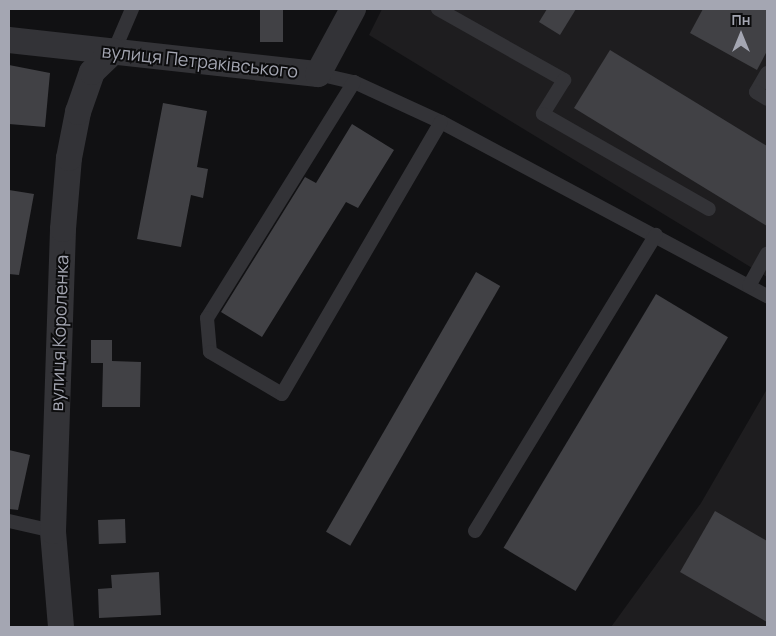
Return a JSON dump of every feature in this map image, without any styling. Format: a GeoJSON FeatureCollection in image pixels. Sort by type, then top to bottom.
{"type":"FeatureCollection","features":[{"type":"Feature","properties":{"kind":"street","name":"вулиця Петраківського"},"geometry":{"type":"LineString","coordinates":[[9,40],[318,74],[353,9]]}},
{"type":"Feature","properties":{"kind":"street","name":"вулиця Короленка"},"geometry":{"type":"LineString","coordinates":[[61,627],[53,531],[63,229],[69,158],[78,112],[92,72],[114,51]]}},
{"type":"Feature","properties":{"kind":"lane"},"geometry":{"type":"LineString","coordinates":[[114,51],[132,9]]}},
{"type":"Feature","properties":{"kind":"lane"},"geometry":{"type":"LineString","coordinates":[[438,9],[564,80],[543,114],[709,209]]}},
{"type":"Feature","properties":{"kind":"lane"},"geometry":{"type":"LineString","coordinates":[[767,73],[756,92],[767,99]]}},
{"type":"Feature","properties":{"kind":"lane"},"geometry":{"type":"LineString","coordinates":[[318,74],[354,82],[441,122],[656,235],[767,296]]}},
{"type":"Feature","properties":{"kind":"lane"},"geometry":{"type":"LineString","coordinates":[[354,82],[207,318],[210,352],[282,394],[441,122]]}},
{"type":"Feature","properties":{"kind":"lane"},"geometry":{"type":"LineString","coordinates":[[475,531],[656,235]]}},
{"type":"Feature","properties":{"kind":"lane"},"geometry":{"type":"LineString","coordinates":[[749,286],[767,254]]}},
{"type":"Feature","properties":{"kind":"lane"},"geometry":{"type":"LineString","coordinates":[[9,521],[53,531]]}},
{"type":"Feature","properties":{"kind":"shaded area"},"geometry":{"type":"Polygon","coordinates":[[[382,9],[767,9],[767,277],[369,35],[382,9]]]}},
{"type":"Feature","properties":{"kind":"shaded area"},"geometry":{"type":"Polygon","coordinates":[[[767,389],[767,627],[611,627],[701,503],[767,389]]]}},
{"type":"Feature","properties":{"kind":"building"},"geometry":{"type":"Polygon","coordinates":[[[260,9],[283,9],[283,42],[260,42],[260,9]]]}},
{"type":"Feature","properties":{"kind":"building"},"geometry":{"type":"Polygon","coordinates":[[[547,9],[576,9],[560,35],[539,22],[547,9]]]}},
{"type":"Feature","properties":{"kind":"building"},"geometry":{"type":"Polygon","coordinates":[[[703,9],[767,9],[767,51],[757,70],[690,33],[703,9]]]}},
{"type":"Feature","properties":{"kind":"building"},"geometry":{"type":"Polygon","coordinates":[[[610,50],[767,146],[767,226],[574,108],[610,50]]]}},
{"type":"Feature","properties":{"kind":"building"},"geometry":{"type":"Polygon","coordinates":[[[9,65],[50,73],[45,127],[9,124],[9,65]]]}},
{"type":"Feature","properties":{"kind":"building"},"geometry":{"type":"Polygon","coordinates":[[[163,103],[207,111],[197,167],[208,169],[203,198],[191,195],[181,247],[137,239],[163,103]]]}},
{"type":"Feature","properties":{"kind":"building"},"geometry":{"type":"Polygon","coordinates":[[[352,124],[394,150],[358,208],[346,202],[262,337],[221,312],[305,177],[316,183],[352,124]]]}},
{"type":"Feature","properties":{"kind":"building"},"geometry":{"type":"Polygon","coordinates":[[[9,190],[34,194],[19,275],[9,274],[9,190]]]}},
{"type":"Feature","properties":{"kind":"building"},"geometry":{"type":"Polygon","coordinates":[[[476,272],[500,286],[350,546],[326,532],[476,272]]]}},
{"type":"Feature","properties":{"kind":"building"},"geometry":{"type":"Polygon","coordinates":[[[656,294],[728,337],[576,591],[504,548],[656,294]]]}},
{"type":"Feature","properties":{"kind":"building"},"geometry":{"type":"Polygon","coordinates":[[[91,340],[112,340],[112,361],[141,362],[140,407],[102,407],[103,363],[91,363],[91,340]]]}},
{"type":"Feature","properties":{"kind":"building"},"geometry":{"type":"Polygon","coordinates":[[[9,450],[30,455],[18,510],[9,509],[9,450]]]}},
{"type":"Feature","properties":{"kind":"building"},"geometry":{"type":"Polygon","coordinates":[[[715,511],[767,541],[767,622],[680,572],[715,511]]]}},
{"type":"Feature","properties":{"kind":"building"},"geometry":{"type":"Polygon","coordinates":[[[125,519],[126,543],[99,544],[98,520],[125,519]]]}},
{"type":"Feature","properties":{"kind":"building"},"geometry":{"type":"Polygon","coordinates":[[[159,572],[161,615],[99,618],[98,589],[112,588],[111,575],[159,572]]]}}]}
